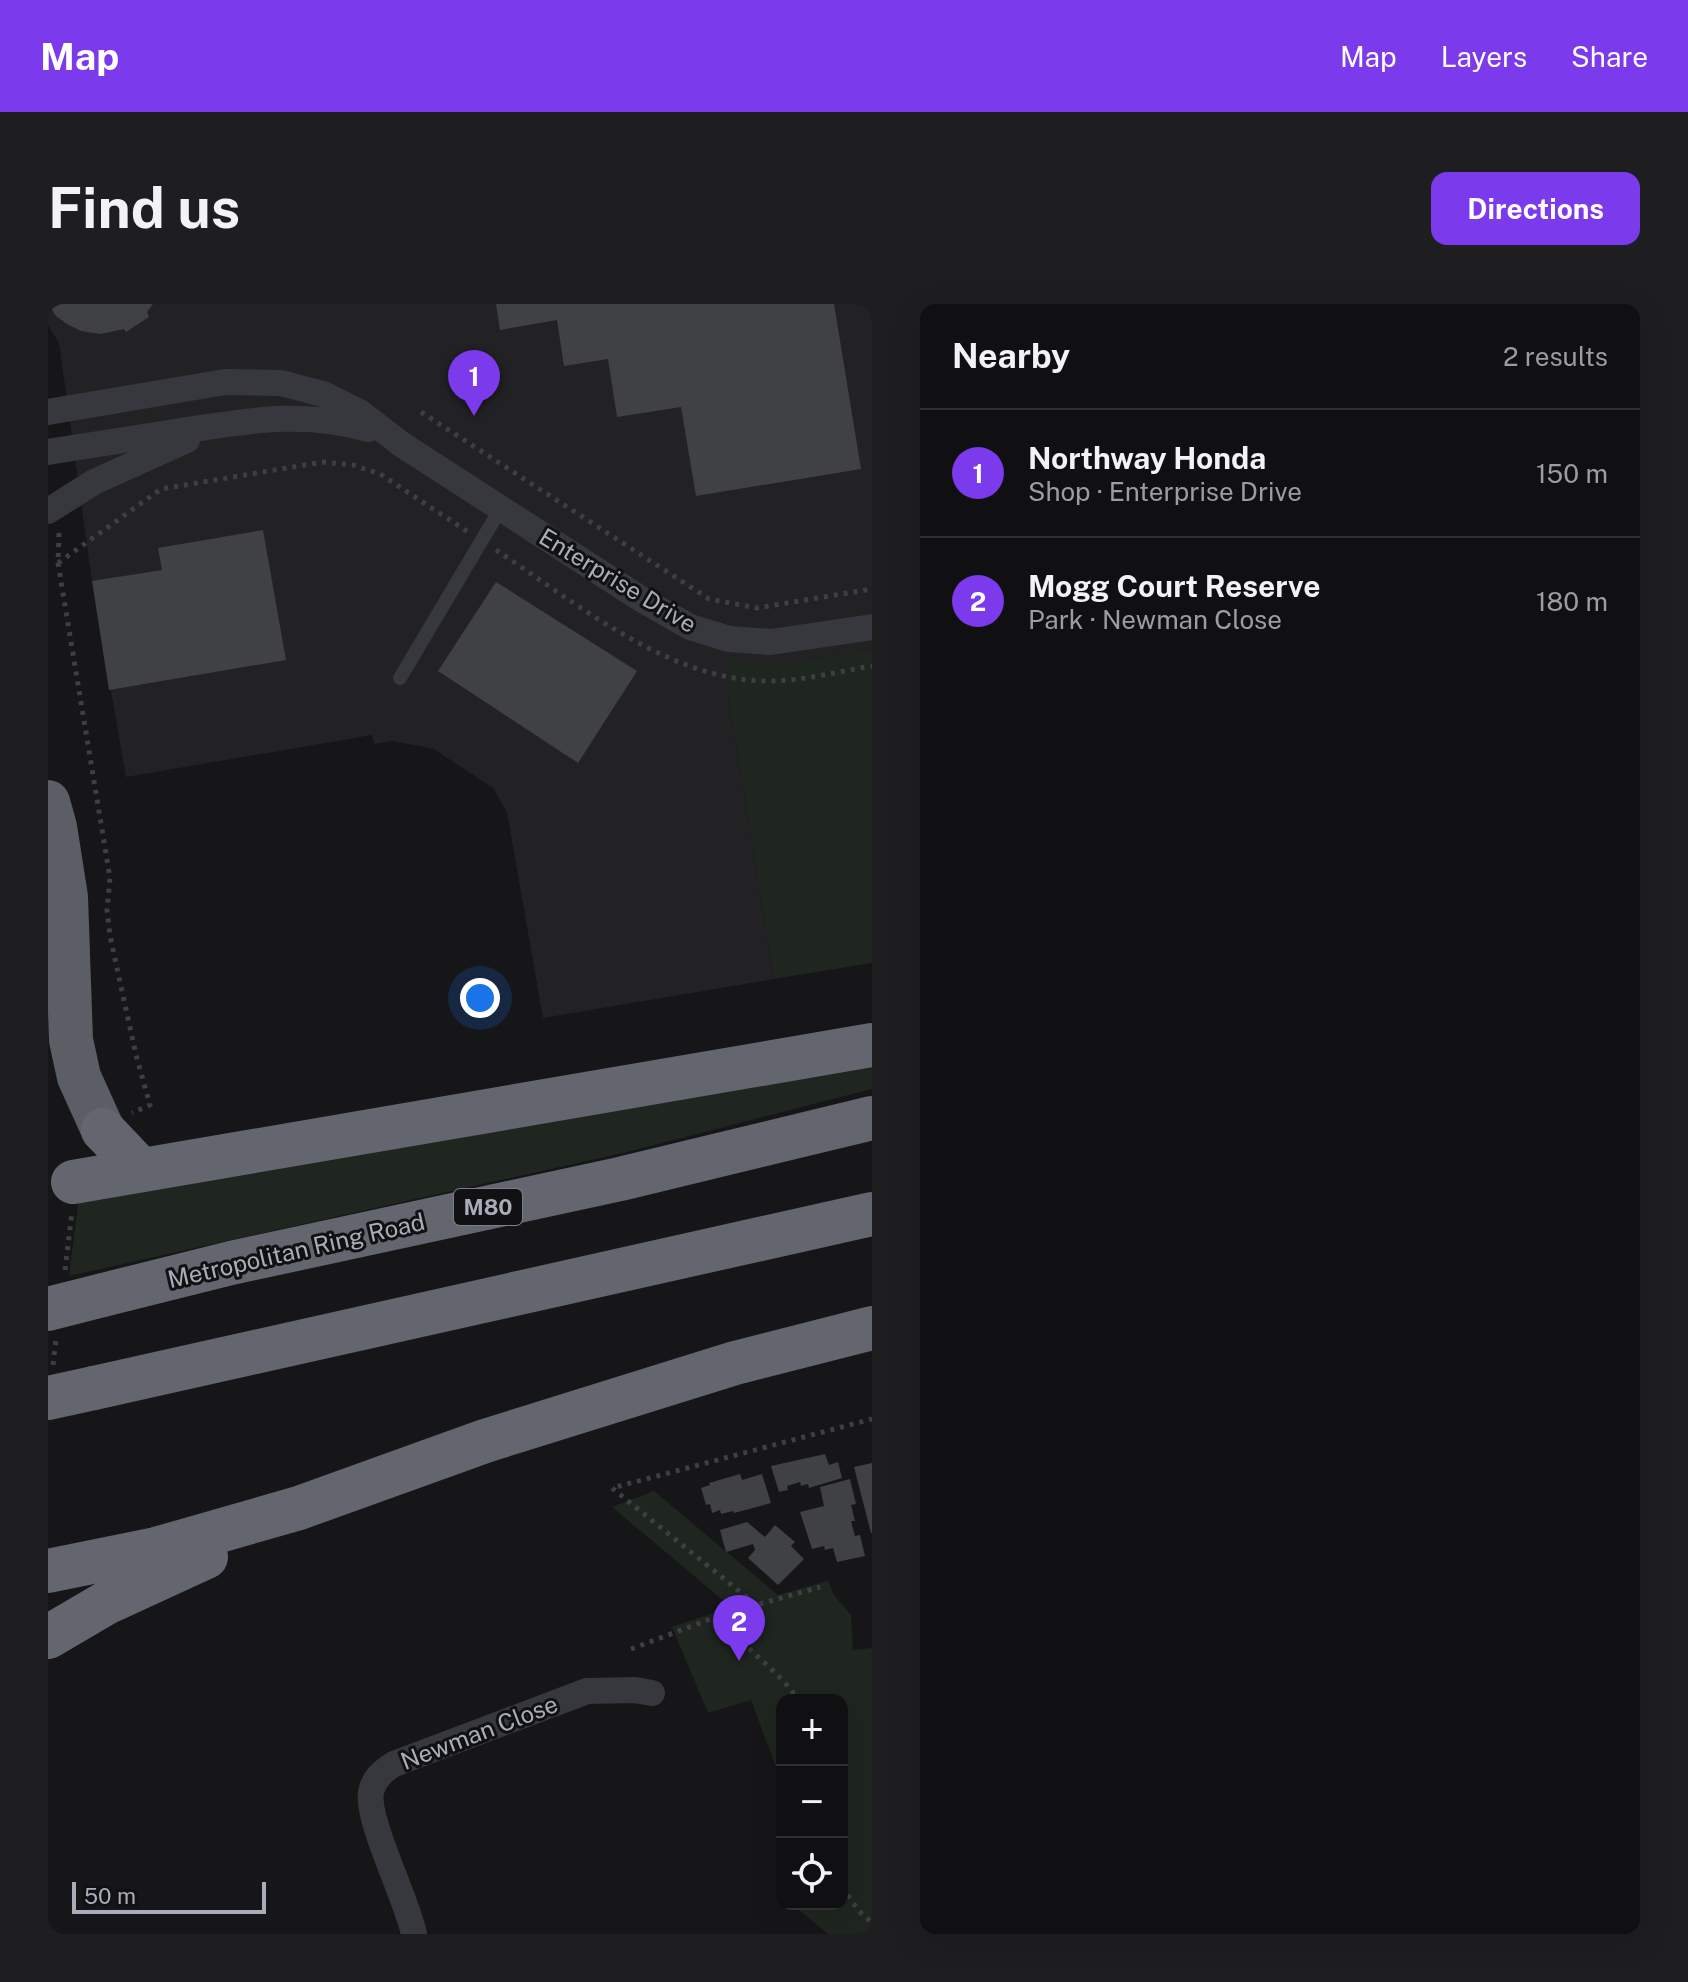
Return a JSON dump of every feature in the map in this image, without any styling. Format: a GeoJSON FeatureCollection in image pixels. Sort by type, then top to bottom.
{"type":"FeatureCollection","features":[{"type":"Feature","properties":{"kind":"highway"},"geometry":{"type":"LineString","coordinates":[[48,802],[66,897],[71,1040],[79,1077],[103,1130],[140,1169]]}},
{"type":"Feature","properties":{"kind":"highway"},"geometry":{"type":"LineString","coordinates":[[61,1184],[872,1045]]}},
{"type":"Feature","properties":{"kind":"highway","name":"Metropolitan Ring Road"},"geometry":{"type":"LineString","coordinates":[[48,1309],[231,1263],[620,1179],[872,1118]]}},
{"type":"Feature","properties":{"kind":"highway"},"geometry":{"type":"LineString","coordinates":[[48,1398],[872,1214]]}},
{"type":"Feature","properties":{"kind":"highway"},"geometry":{"type":"LineString","coordinates":[[48,1571],[156,1549],[299,1508],[485,1441],[735,1363],[872,1328]]}},
{"type":"Feature","properties":{"kind":"highway"},"geometry":{"type":"LineString","coordinates":[[48,1637],[106,1603],[170,1573],[485,1441]]}},
{"type":"Feature","properties":{"kind":"street","name":"Enterprise Drive"},"geometry":{"type":"LineString","coordinates":[[53,403],[225,382],[281,383],[323,394],[361,413],[389,435],[670,617],[709,634],[749,642],[771,642],[872,627]]}},
{"type":"Feature","properties":{"kind":"street","name":"Enterprise Drive"},"geometry":{"type":"LineString","coordinates":[[48,452],[223,425],[302,417],[342,421],[389,435]]}},
{"type":"Feature","properties":{"kind":"street"},"geometry":{"type":"LineString","coordinates":[[48,511],[94,482],[223,425]]}},
{"type":"Feature","properties":{"kind":"street","name":"Newman Close"},"geometry":{"type":"LineString","coordinates":[[414,1934],[406,1903],[373,1816],[371,1792],[382,1771],[587,1691],[635,1690],[652,1693]]}},
{"type":"Feature","properties":{"kind":"lane"},"geometry":{"type":"LineString","coordinates":[[400,678],[501,508]]}},
{"type":"Feature","properties":{"kind":"path"},"geometry":{"type":"LineString","coordinates":[[421,412],[709,599],[757,608],[872,589]]}},
{"type":"Feature","properties":{"kind":"path"},"geometry":{"type":"LineString","coordinates":[[150,1105],[110,936],[107,910],[110,878],[58,563],[161,489],[323,462],[353,465],[380,474]]}},
{"type":"Feature","properties":{"kind":"path"},"geometry":{"type":"LineString","coordinates":[[755,1604],[612,1488],[872,1419]]}},
{"type":"Feature","properties":{"kind":"path"},"geometry":{"type":"LineString","coordinates":[[631,1649],[721,1615],[820,1587]]}},
{"type":"Feature","properties":{"kind":"path"},"geometry":{"type":"LineString","coordinates":[[721,1615],[737,1638],[773,1669],[793,1694]]}},
{"type":"Feature","properties":{"kind":"path"},"geometry":{"type":"LineString","coordinates":[[848,1895],[872,1923]]}},
{"type":"Feature","properties":{"kind":"shaded area"},"geometry":{"type":"Polygon","coordinates":[[[48,304],[872,304],[872,649],[793,662],[731,662],[726,682],[774,979],[543,1018],[507,812],[493,788],[434,749],[392,741],[374,744],[372,735],[126,777],[92,581],[59,343],[48,325],[48,304]]]}},
{"type":"Feature","properties":{"kind":"shaded area"},"geometry":{"type":"Polygon","coordinates":[[[872,649],[872,963],[774,979],[726,682],[730,662],[793,662],[872,649]]]}},
{"type":"Feature","properties":{"kind":"shaded area"},"geometry":{"type":"Polygon","coordinates":[[[872,1060],[872,1089],[623,1153],[69,1276],[79,1197],[872,1060]]]}},
{"type":"Feature","properties":{"kind":"shaded area"},"geometry":{"type":"Polygon","coordinates":[[[654,1491],[778,1595],[828,1581],[834,1595],[851,1615],[853,1650],[872,1648],[872,1934],[828,1934],[799,1910],[848,1910],[848,1694],[776,1694],[776,1767],[751,1700],[708,1713],[672,1627],[731,1607],[612,1507],[654,1491]]]}},
{"type":"Feature","properties":{"kind":"building"},"geometry":{"type":"Polygon","coordinates":[[[48,304],[153,304],[147,312],[149,317],[126,332],[124,329],[101,334],[81,331],[67,324],[56,316],[48,304]]]}},
{"type":"Feature","properties":{"kind":"building"},"geometry":{"type":"Polygon","coordinates":[[[496,304],[834,304],[861,469],[696,496],[681,407],[617,417],[608,359],[564,366],[557,320],[500,330],[496,304]]]}},
{"type":"Feature","properties":{"kind":"building"},"geometry":{"type":"Polygon","coordinates":[[[263,530],[286,660],[109,690],[92,581],[162,570],[158,548],[263,530]]]}},
{"type":"Feature","properties":{"kind":"building"},"geometry":{"type":"Polygon","coordinates":[[[496,582],[637,671],[578,763],[438,671],[496,582]]]}},
{"type":"Feature","properties":{"kind":"building"},"geometry":{"type":"Polygon","coordinates":[[[825,1454],[829,1465],[838,1462],[842,1478],[809,1488],[808,1484],[801,1486],[800,1482],[779,1492],[771,1466],[825,1454]]]}},
{"type":"Feature","properties":{"kind":"building"},"geometry":{"type":"Polygon","coordinates":[[[872,1463],[872,1533],[871,1533],[854,1467],[872,1463]]]}},
{"type":"Feature","properties":{"kind":"building"},"geometry":{"type":"Polygon","coordinates":[[[740,1474],[742,1480],[762,1474],[771,1503],[734,1513],[721,1514],[720,1510],[712,1513],[701,1488],[740,1474]]]}},
{"type":"Feature","properties":{"kind":"building"},"geometry":{"type":"Polygon","coordinates":[[[850,1479],[856,1504],[851,1505],[855,1521],[851,1521],[855,1536],[860,1535],[865,1556],[837,1562],[833,1548],[825,1550],[824,1546],[812,1549],[800,1512],[824,1506],[820,1487],[850,1479]]]}},
{"type":"Feature","properties":{"kind":"building"},"geometry":{"type":"Polygon","coordinates":[[[747,1522],[765,1537],[775,1525],[795,1542],[791,1546],[804,1559],[778,1585],[748,1558],[755,1550],[753,1544],[726,1552],[720,1530],[747,1522]]]}},
{"type":"Feature","properties":{"kind":"place","name":"Northway Honda"},"geometry":{"type":"Point","coordinates":[474,416]}},
{"type":"Feature","properties":{"kind":"place","name":"Mogg Court Reserve"},"geometry":{"type":"Point","coordinates":[739,1661]}}]}
